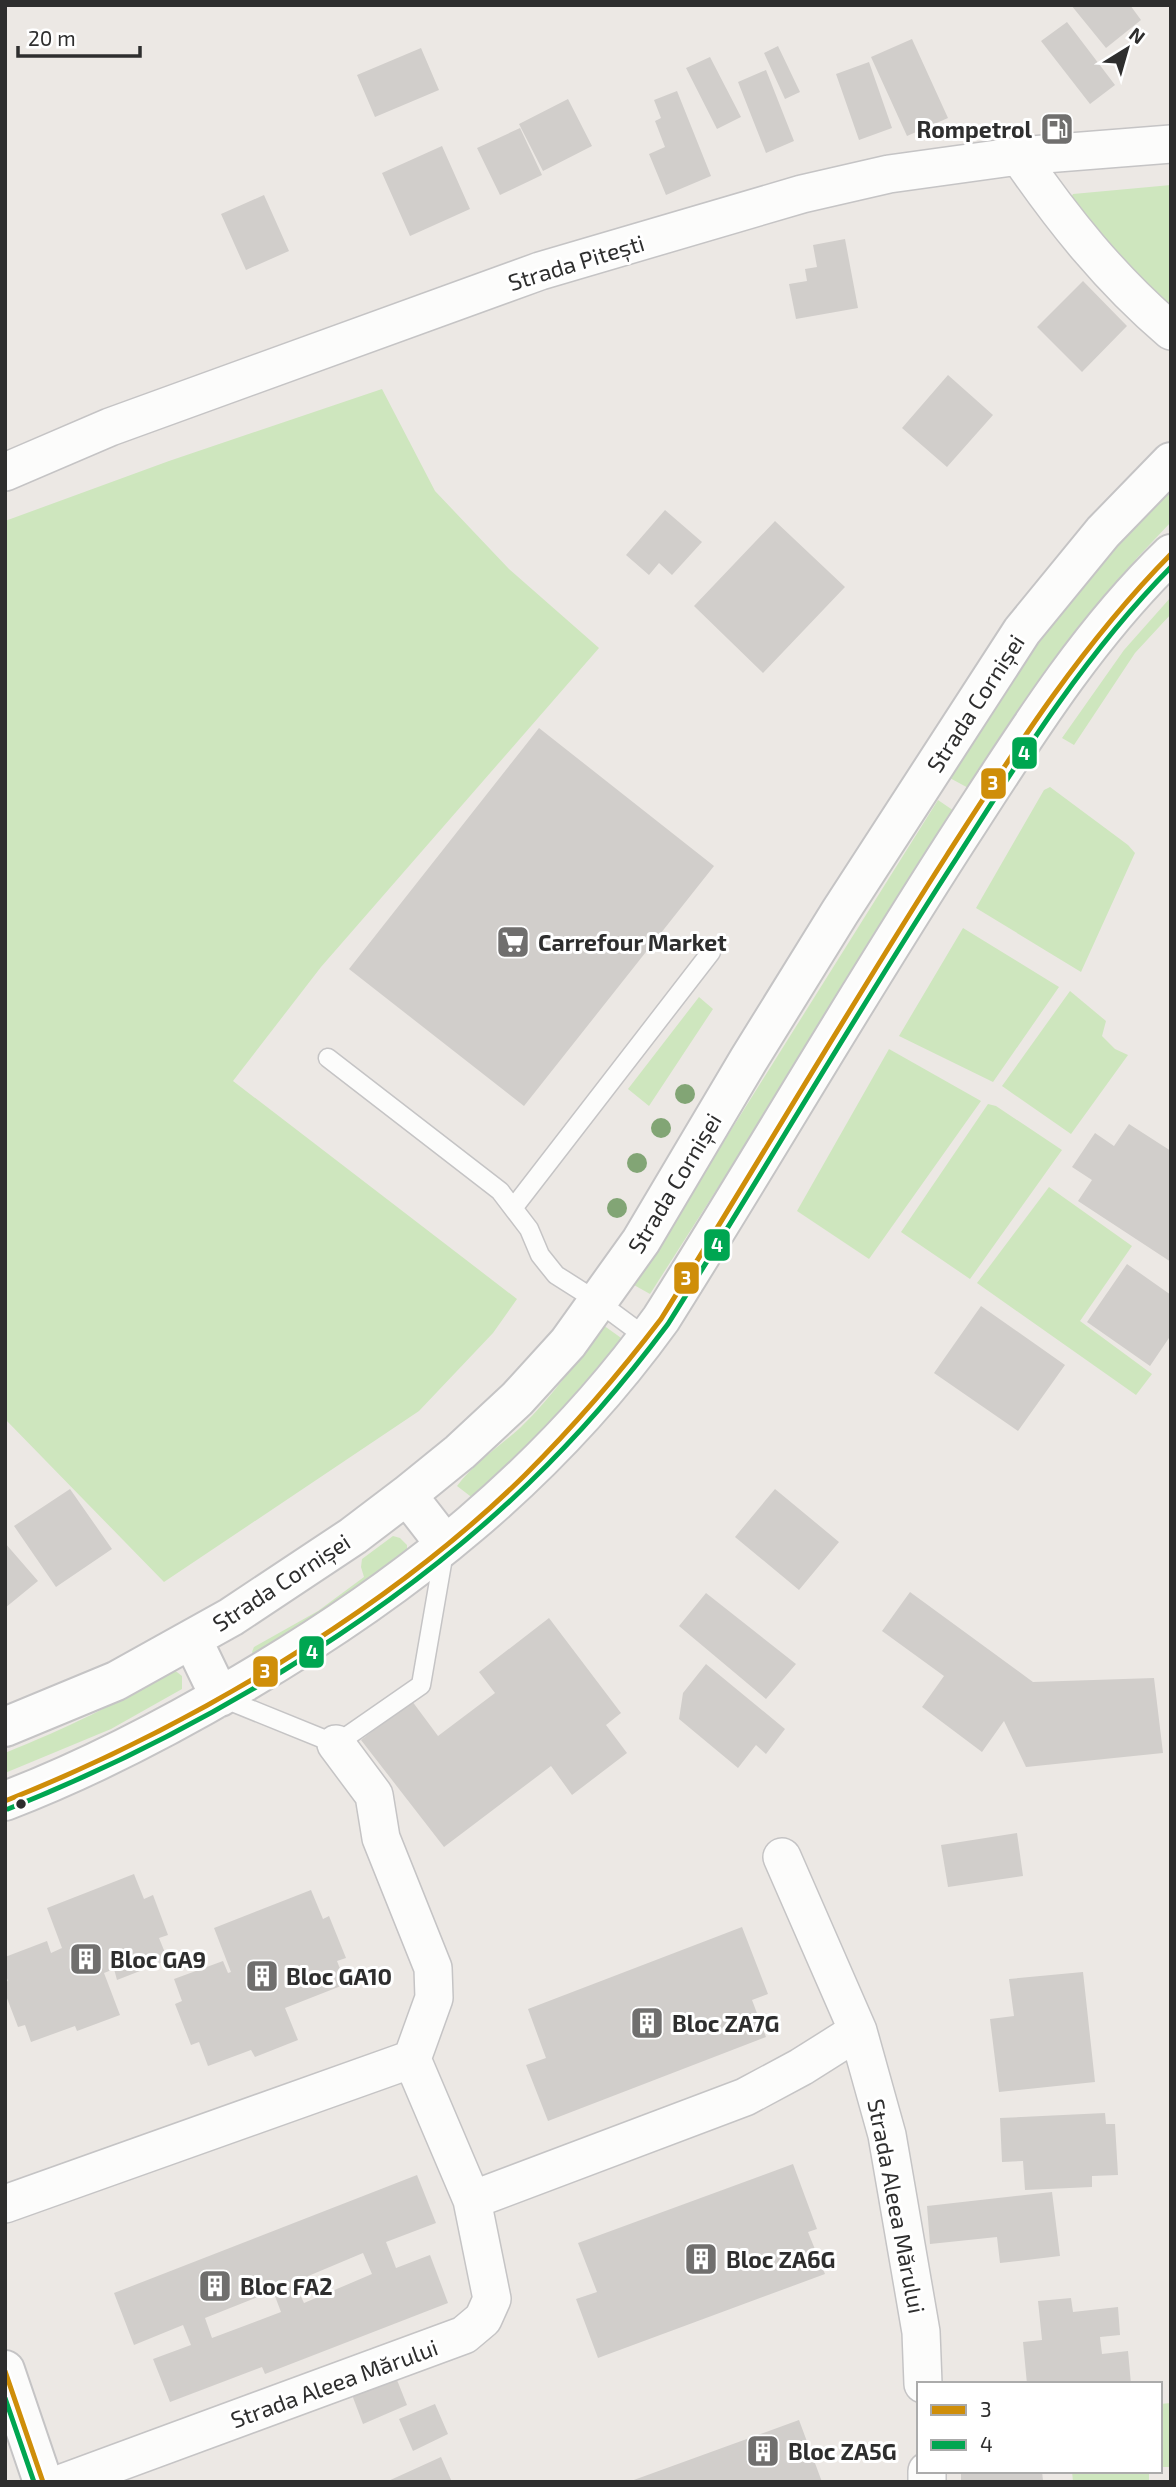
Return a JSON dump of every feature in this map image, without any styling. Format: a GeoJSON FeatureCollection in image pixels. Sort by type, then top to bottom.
{"type":"FeatureCollection","features":[{"type":"Feature","properties":{"kind":"street","name":"Strada Pitești"},"geometry":{"type":"LineString","coordinates":[[5,472],[110,427],[540,271],[802,194],[889,174],[1019,156],[1171,144]]}},
{"type":"Feature","properties":{"kind":"street"},"geometry":{"type":"LineString","coordinates":[[1019,156],[1060,215],[1097,259],[1171,331]]}},
{"type":"Feature","properties":{"kind":"street","name":"Strada Cornișei"},"geometry":{"type":"LineString","coordinates":[[5,1727],[116,1681],[242,1610],[407,1495],[460,1452],[517,1399],[568,1343],[641,1241],[840,912],[1022,631],[1103,532],[1171,461]]}},
{"type":"Feature","properties":{"kind":"street"},"geometry":{"type":"LineString","coordinates":[[5,1801],[136,1744],[220,1697],[350,1618],[414,1571],[533,1469],[585,1416],[647,1338],[706,1248],[892,942],[1034,722],[1084,653],[1150,574],[1171,554]]}},
{"type":"Feature","properties":{"kind":"street"},"geometry":{"type":"LineString","coordinates":[[407,1495],[445,1544]]}},
{"type":"Feature","properties":{"kind":"street"},"geometry":{"type":"LineString","coordinates":[[191,1639],[220,1697]]}},
{"type":"Feature","properties":{"kind":"street"},"geometry":{"type":"LineString","coordinates":[[5,2204],[412,2059],[434,1998],[433,1968],[381,1838],[374,1795],[336,1744]]}},
{"type":"Feature","properties":{"kind":"street","name":"Strada Aleea Mărului"},"geometry":{"type":"LineString","coordinates":[[782,1857],[858,2031],[887,2135],[921,2332],[923,2382]]}},
{"type":"Feature","properties":{"kind":"street"},"geometry":{"type":"LineString","coordinates":[[472,2200],[746,2097],[858,2031]]}},
{"type":"Feature","properties":{"kind":"street","name":"Strada Aleea Mărului"},"geometry":{"type":"LineString","coordinates":[[65,2482],[464,2335],[483,2319],[492,2300],[472,2200],[412,2059]]}},
{"type":"Feature","properties":{"kind":"street"},"geometry":{"type":"LineString","coordinates":[[8,2390],[44,2482]]}},
{"type":"Feature","properties":{"kind":"lane"},"geometry":{"type":"LineString","coordinates":[[514,1207],[711,952]]}},
{"type":"Feature","properties":{"kind":"lane"},"geometry":{"type":"LineString","coordinates":[[328,1058],[500,1191],[529,1229],[540,1255],[552,1270],[647,1338]]}},
{"type":"Feature","properties":{"kind":"lane"},"geometry":{"type":"LineString","coordinates":[[220,1697],[336,1744],[421,1685],[445,1544]]}},
{"type":"Feature","properties":{"kind":"green space"},"geometry":{"type":"Polygon","coordinates":[[[1171,185],[1171,308],[1066,207],[1073,194],[1171,185]]]}},
{"type":"Feature","properties":{"kind":"green space"},"geometry":{"type":"Polygon","coordinates":[[[382,389],[435,491],[509,569],[599,648],[321,967],[233,1081],[517,1299],[493,1333],[419,1411],[164,1582],[5,1419],[5,521],[169,461],[382,389]]]}},
{"type":"Feature","properties":{"kind":"green space"},"geometry":{"type":"Polygon","coordinates":[[[1171,491],[1171,522],[1078,629],[972,790],[948,777],[1049,627],[1097,568],[1171,491]]]}},
{"type":"Feature","properties":{"kind":"green space"},"geometry":{"type":"Polygon","coordinates":[[[1171,597],[1171,614],[1135,653],[1074,745],[1062,738],[1124,650],[1171,597]]]}},
{"type":"Feature","properties":{"kind":"green space"},"geometry":{"type":"Polygon","coordinates":[[[1050,787],[1135,853],[1081,972],[976,908],[1044,790],[1050,787]]]}},
{"type":"Feature","properties":{"kind":"green space"},"geometry":{"type":"Polygon","coordinates":[[[938,800],[957,813],[650,1294],[634,1285],[938,800]]]}},
{"type":"Feature","properties":{"kind":"green space"},"geometry":{"type":"Polygon","coordinates":[[[963,928],[1059,987],[993,1082],[899,1036],[963,928]]]}},
{"type":"Feature","properties":{"kind":"green space"},"geometry":{"type":"Polygon","coordinates":[[[1070,991],[1106,1021],[1102,1036],[1115,1049],[1128,1055],[1071,1134],[1002,1086],[1070,991]]]}},
{"type":"Feature","properties":{"kind":"green space"},"geometry":{"type":"Polygon","coordinates":[[[699,997],[713,1009],[649,1106],[628,1089],[699,997]]]}},
{"type":"Feature","properties":{"kind":"green space"},"geometry":{"type":"Polygon","coordinates":[[[889,1049],[981,1101],[869,1259],[797,1211],[889,1049]]]}},
{"type":"Feature","properties":{"kind":"green space"},"geometry":{"type":"Polygon","coordinates":[[[988,1104],[996,1106],[1062,1150],[970,1279],[901,1232],[988,1104]]]}},
{"type":"Feature","properties":{"kind":"green space"},"geometry":{"type":"Polygon","coordinates":[[[1049,1187],[1132,1246],[1080,1321],[1152,1374],[1136,1395],[977,1283],[1049,1187]]]}},
{"type":"Feature","properties":{"kind":"green space"},"geometry":{"type":"Polygon","coordinates":[[[603,1325],[624,1340],[576,1402],[474,1499],[457,1486],[479,1462],[521,1427],[544,1403],[603,1325]]]}},
{"type":"Feature","properties":{"kind":"green space"},"geometry":{"type":"Polygon","coordinates":[[[393,1536],[400,1538],[407,1545],[407,1555],[254,1656],[254,1647],[318,1611],[364,1577],[362,1559],[393,1536]]]}},
{"type":"Feature","properties":{"kind":"green space"},"geometry":{"type":"Polygon","coordinates":[[[173,1669],[182,1676],[182,1689],[111,1729],[5,1773],[5,1753],[91,1715],[173,1669]]]}},
{"type":"Feature","properties":{"kind":"green space"},"geometry":{"type":"Polygon","coordinates":[[[1171,2403],[1171,2467],[1162,2467],[1162,2404],[1171,2403]]]}},
{"type":"Feature","properties":{"kind":"green space"},"geometry":{"type":"Polygon","coordinates":[[[1072,2473],[1149,2473],[1149,2482],[1073,2482],[1072,2473]]]}},
{"type":"Feature","properties":{"kind":"building"},"geometry":{"type":"Polygon","coordinates":[[[1071,5],[1130,5],[1141,20],[1106,48],[1071,5]]]}},
{"type":"Feature","properties":{"kind":"building"},"geometry":{"type":"Polygon","coordinates":[[[1067,22],[1115,85],[1090,104],[1041,41],[1067,22]]]}},
{"type":"Feature","properties":{"kind":"building"},"geometry":{"type":"Polygon","coordinates":[[[912,39],[948,118],[907,136],[871,57],[912,39]]]}},
{"type":"Feature","properties":{"kind":"building"},"geometry":{"type":"Polygon","coordinates":[[[778,46],[800,92],[785,99],[764,53],[778,46]]]}},
{"type":"Feature","properties":{"kind":"building"},"geometry":{"type":"Polygon","coordinates":[[[421,48],[439,90],[375,117],[357,75],[421,48]]]}},
{"type":"Feature","properties":{"kind":"building"},"geometry":{"type":"Polygon","coordinates":[[[710,57],[741,117],[717,129],[686,68],[710,57]]]}},
{"type":"Feature","properties":{"kind":"building"},"geometry":{"type":"Polygon","coordinates":[[[869,62],[892,128],[859,140],[836,74],[869,62]]]}},
{"type":"Feature","properties":{"kind":"building"},"geometry":{"type":"Polygon","coordinates":[[[766,70],[794,141],[766,153],[738,82],[766,70]]]}},
{"type":"Feature","properties":{"kind":"building"},"geometry":{"type":"Polygon","coordinates":[[[677,91],[711,176],[666,195],[649,154],[665,147],[655,121],[661,118],[654,100],[677,91]]]}},
{"type":"Feature","properties":{"kind":"building"},"geometry":{"type":"Polygon","coordinates":[[[568,99],[592,146],[543,171],[519,124],[568,99]]]}},
{"type":"Feature","properties":{"kind":"building"},"geometry":{"type":"Polygon","coordinates":[[[520,128],[542,175],[500,195],[477,148],[520,128]]]}},
{"type":"Feature","properties":{"kind":"building"},"geometry":{"type":"Polygon","coordinates":[[[442,146],[470,209],[410,236],[382,173],[442,146]]]}},
{"type":"Feature","properties":{"kind":"building"},"geometry":{"type":"Polygon","coordinates":[[[264,195],[289,251],[246,270],[221,214],[264,195]]]}},
{"type":"Feature","properties":{"kind":"building"},"geometry":{"type":"Polygon","coordinates":[[[845,239],[858,308],[796,319],[789,284],[807,281],[805,269],[817,267],[813,245],[845,239]]]}},
{"type":"Feature","properties":{"kind":"building"},"geometry":{"type":"Polygon","coordinates":[[[1083,281],[1127,326],[1082,372],[1037,327],[1083,281]]]}},
{"type":"Feature","properties":{"kind":"building"},"geometry":{"type":"Polygon","coordinates":[[[948,375],[993,415],[947,467],[902,428],[948,375]]]}},
{"type":"Feature","properties":{"kind":"building"},"geometry":{"type":"Polygon","coordinates":[[[665,510],[702,542],[672,575],[659,563],[649,575],[626,555],[665,510]]]}},
{"type":"Feature","properties":{"kind":"building"},"geometry":{"type":"Polygon","coordinates":[[[775,521],[845,587],[763,673],[694,606],[775,521]]]}},
{"type":"Feature","properties":{"kind":"building","name":"Carrefour Market"},"geometry":{"type":"Polygon","coordinates":[[[539,728],[714,866],[524,1106],[349,969],[539,728]]]}},
{"type":"Feature","properties":{"kind":"building"},"geometry":{"type":"Polygon","coordinates":[[[1129,1124],[1171,1151],[1171,1262],[1078,1201],[1092,1180],[1072,1167],[1095,1133],[1114,1146],[1129,1124]]]}},
{"type":"Feature","properties":{"kind":"building"},"geometry":{"type":"Polygon","coordinates":[[[1127,1264],[1171,1295],[1171,1335],[1150,1366],[1087,1322],[1127,1264]]]}},
{"type":"Feature","properties":{"kind":"building"},"geometry":{"type":"Polygon","coordinates":[[[981,1306],[1065,1365],[1018,1431],[934,1373],[981,1306]]]}},
{"type":"Feature","properties":{"kind":"building"},"geometry":{"type":"Polygon","coordinates":[[[70,1489],[112,1549],[56,1587],[14,1526],[70,1489]]]}},
{"type":"Feature","properties":{"kind":"building"},"geometry":{"type":"Polygon","coordinates":[[[775,1489],[839,1542],[799,1590],[735,1537],[775,1489]]]}},
{"type":"Feature","properties":{"kind":"building"},"geometry":{"type":"Polygon","coordinates":[[[5,1543],[38,1581],[5,1608],[5,1543]]]}},
{"type":"Feature","properties":{"kind":"building"},"geometry":{"type":"Polygon","coordinates":[[[910,1592],[1033,1682],[1154,1678],[1163,1753],[1026,1767],[1004,1721],[982,1752],[922,1707],[944,1676],[882,1631],[910,1592]]]}},
{"type":"Feature","properties":{"kind":"building"},"geometry":{"type":"Polygon","coordinates":[[[706,1593],[796,1664],[766,1699],[679,1626],[706,1593]]]}},
{"type":"Feature","properties":{"kind":"building"},"geometry":{"type":"Polygon","coordinates":[[[549,1618],[621,1713],[606,1725],[627,1753],[572,1795],[551,1766],[444,1847],[361,1740],[412,1701],[438,1736],[495,1693],[479,1672],[549,1618]]]}},
{"type":"Feature","properties":{"kind":"building"},"geometry":{"type":"Polygon","coordinates":[[[706,1664],[785,1729],[766,1754],[756,1745],[738,1768],[679,1719],[683,1693],[706,1664]]]}},
{"type":"Feature","properties":{"kind":"building"},"geometry":{"type":"Polygon","coordinates":[[[1017,1833],[1023,1876],[948,1887],[941,1845],[1017,1833]]]}},
{"type":"Feature","properties":{"kind":"building","name":"Bloc GA9"},"geometry":{"type":"Polygon","coordinates":[[[134,1874],[144,1899],[153,1895],[168,1935],[159,1938],[168,1960],[117,1980],[114,1969],[104,1973],[120,2015],[77,2031],[75,2026],[31,2042],[25,2025],[18,2027],[5,1993],[5,1982],[8,1981],[5,1957],[47,1941],[51,1953],[62,1948],[47,1908],[134,1874]]]}},
{"type":"Feature","properties":{"kind":"building","name":"Bloc GA10"},"geometry":{"type":"Polygon","coordinates":[[[311,1890],[323,1919],[329,1916],[346,1958],[337,1961],[346,1984],[285,2008],[298,2040],[255,2057],[251,2050],[208,2066],[199,2042],[191,2045],[175,2004],[182,2001],[174,1979],[223,1961],[228,1973],[231,1972],[214,1928],[311,1890]]]}},
{"type":"Feature","properties":{"kind":"building","name":"Bloc ZA7G"},"geometry":{"type":"Polygon","coordinates":[[[742,1927],[768,1994],[752,2000],[766,2037],[548,2121],[526,2065],[546,2058],[528,2009],[742,1927]]]}},
{"type":"Feature","properties":{"kind":"building"},"geometry":{"type":"Polygon","coordinates":[[[1083,1972],[1095,2082],[999,2092],[990,2019],[1014,2016],[1009,1979],[1083,1972]]]}},
{"type":"Feature","properties":{"kind":"building"},"geometry":{"type":"Polygon","coordinates":[[[1105,2113],[1106,2124],[1115,2124],[1118,2175],[1092,2176],[1092,2187],[1025,2190],[1023,2161],[1002,2162],[1000,2118],[1105,2113]]]}},
{"type":"Feature","properties":{"kind":"building","name":"Bloc ZA6G"},"geometry":{"type":"Polygon","coordinates":[[[793,2164],[817,2229],[808,2232],[825,2274],[598,2358],[576,2299],[597,2292],[578,2243],[793,2164]]]}},
{"type":"Feature","properties":{"kind":"building","name":"Bloc FA2"},"geometry":{"type":"Polygon","coordinates":[[[417,2175],[436,2223],[386,2242],[396,2268],[430,2255],[448,2303],[265,2374],[262,2367],[170,2402],[153,2359],[191,2345],[183,2325],[134,2345],[114,2293],[417,2175]],[[363,2253],[294,2282],[304,2303],[372,2274],[363,2253]],[[273,2291],[205,2318],[212,2338],[281,2312],[273,2291]]]}},
{"type":"Feature","properties":{"kind":"building"},"geometry":{"type":"Polygon","coordinates":[[[1052,2192],[1060,2256],[1000,2263],[997,2237],[930,2244],[927,2206],[1052,2192]]]}},
{"type":"Feature","properties":{"kind":"building"},"geometry":{"type":"Polygon","coordinates":[[[1071,2298],[1073,2312],[1118,2307],[1120,2335],[1100,2337],[1102,2354],[1128,2351],[1131,2382],[1027,2382],[1023,2342],[1042,2340],[1038,2301],[1071,2298]]]}},
{"type":"Feature","properties":{"kind":"building"},"geometry":{"type":"Polygon","coordinates":[[[393,2370],[407,2405],[363,2424],[349,2387],[393,2370]]]}},
{"type":"Feature","properties":{"kind":"building"},"geometry":{"type":"Polygon","coordinates":[[[435,2404],[448,2434],[413,2451],[399,2419],[435,2404]]]}},
{"type":"Feature","properties":{"kind":"building","name":"Bloc ZA5G"},"geometry":{"type":"Polygon","coordinates":[[[799,2420],[822,2482],[631,2482],[631,2481],[799,2420]]]}},
{"type":"Feature","properties":{"kind":"building"},"geometry":{"type":"Polygon","coordinates":[[[441,2457],[452,2482],[386,2482],[441,2457]]]}},
{"type":"Feature","properties":{"kind":"building"},"geometry":{"type":"Polygon","coordinates":[[[961,2473],[1042,2473],[1043,2481],[961,2482],[961,2473]]]}},
{"type":"Feature","properties":{"kind":"transit line","name":"3"},"geometry":{"type":"LineString","coordinates":[[5,1801],[143,1739],[281,1662],[347,1619],[411,1574],[470,1525],[561,1438],[661,1319],[972,815],[1024,737],[1108,624],[1171,554]]}},
{"type":"Feature","properties":{"kind":"transit line","name":"4"},"geometry":{"type":"LineString","coordinates":[[8,1809],[78,1779],[216,1710],[350,1627],[413,1582],[473,1534],[529,1483],[584,1426],[668,1324],[884,972],[1031,743],[1111,634],[1171,567]]}},
{"type":"Feature","properties":{"kind":"transit line","name":"3"},"geometry":{"type":"LineString","coordinates":[[5,2371],[43,2482]]}},
{"type":"Feature","properties":{"kind":"transit line","name":"4"},"geometry":{"type":"LineString","coordinates":[[5,2398],[34,2482]]}},
{"type":"Feature","properties":{"kind":"place","name":"Rompetrol"},"geometry":{"type":"Point","coordinates":[1057,129]}},
{"type":"Feature","properties":{"kind":"place","name":"Carrefour Market"},"geometry":{"type":"Point","coordinates":[513,942]}},
{"type":"Feature","properties":{"kind":"place","name":"Bloc GA9"},"geometry":{"type":"Point","coordinates":[86,1959]}},
{"type":"Feature","properties":{"kind":"place","name":"Bloc GA10"},"geometry":{"type":"Point","coordinates":[262,1976]}},
{"type":"Feature","properties":{"kind":"place","name":"Bloc ZA7G"},"geometry":{"type":"Point","coordinates":[647,2023]}},
{"type":"Feature","properties":{"kind":"place","name":"Bloc ZA6G"},"geometry":{"type":"Point","coordinates":[701,2259]}},
{"type":"Feature","properties":{"kind":"place","name":"Bloc FA2"},"geometry":{"type":"Point","coordinates":[215,2286]}},
{"type":"Feature","properties":{"kind":"place","name":"Bloc ZA5G"},"geometry":{"type":"Point","coordinates":[763,2451]}}]}
